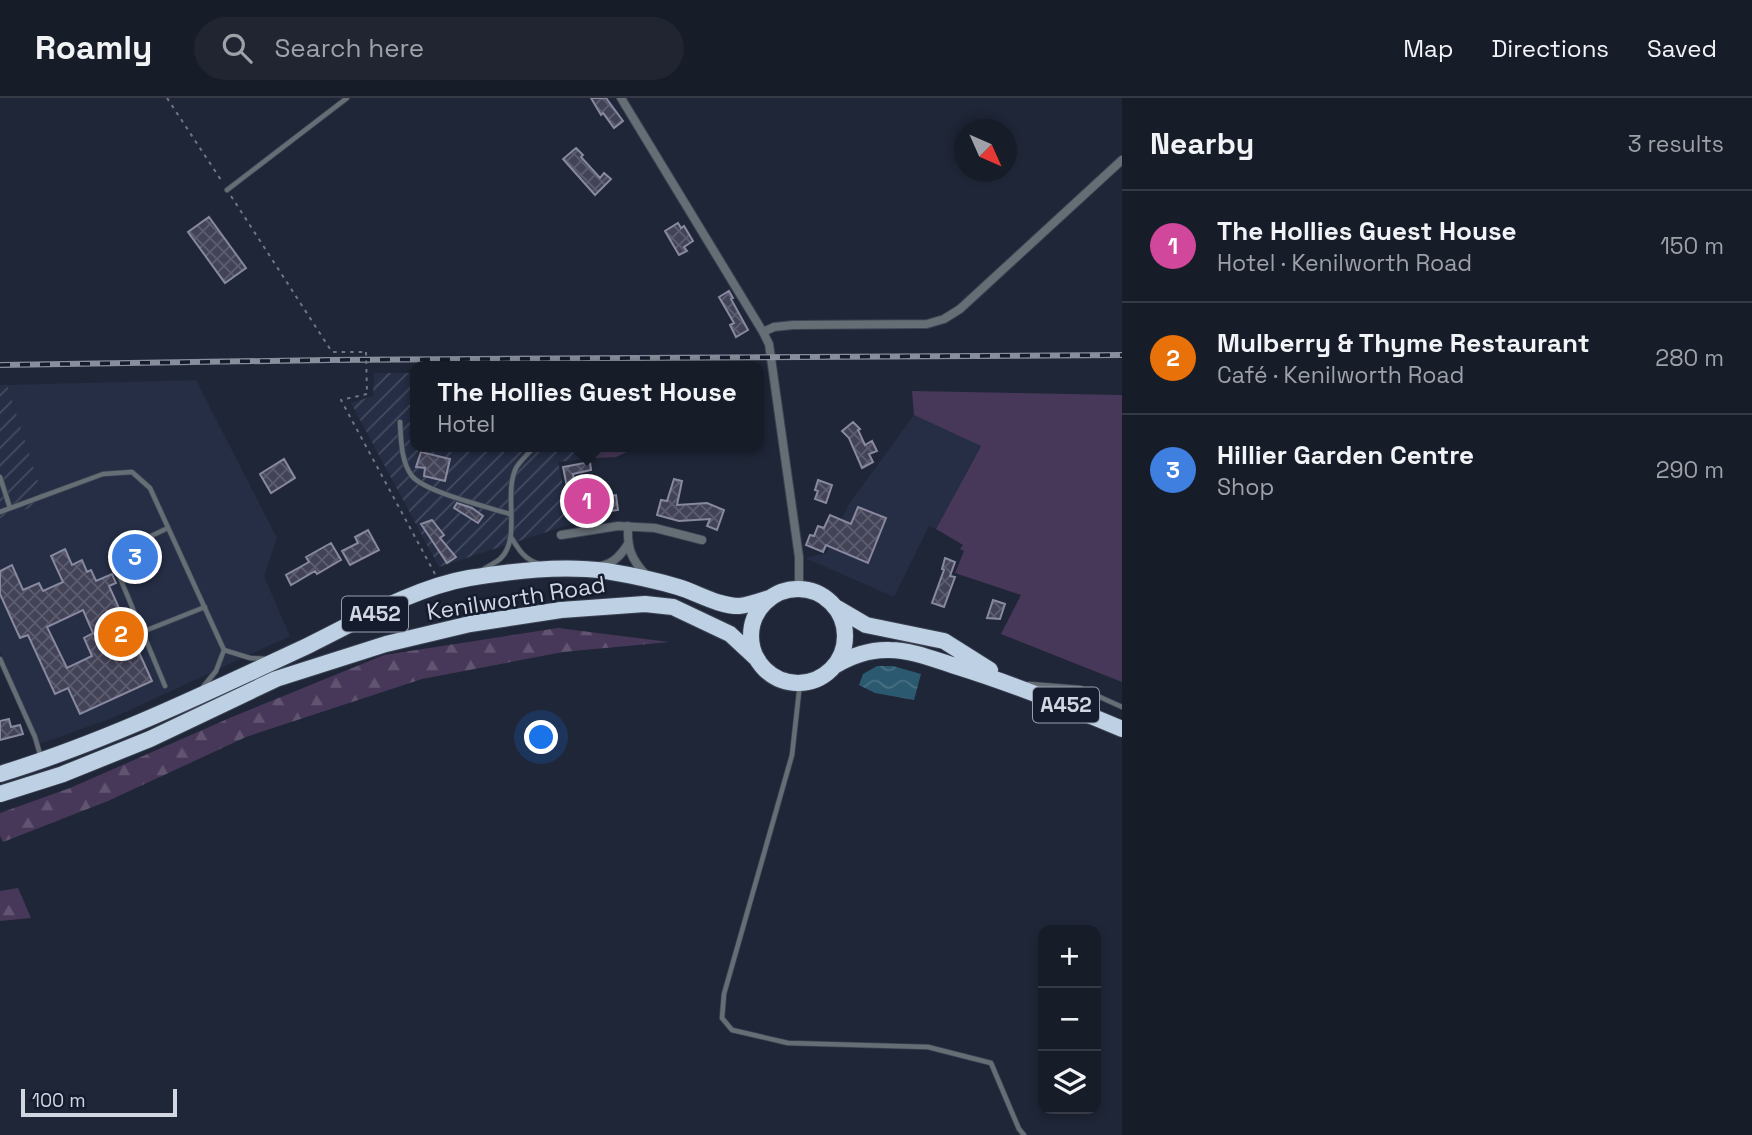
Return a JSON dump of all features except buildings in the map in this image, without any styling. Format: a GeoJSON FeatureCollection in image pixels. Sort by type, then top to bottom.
{"type":"FeatureCollection","features":[{"type":"Feature","properties":{"kind":"highway","name":"Kenilworth Road"},"geometry":{"type":"LineString","coordinates":[[0,774],[41,761],[195,698],[440,584],[551,569],[582,570],[604,571],[650,580],[727,605],[741,606],[769,598]]}},
{"type":"Feature","properties":{"kind":"highway","name":"A452"},"geometry":{"type":"LineString","coordinates":[[769,598],[783,591],[799,588],[820,594],[837,608],[866,625],[944,641],[1010,683]]}},
{"type":"Feature","properties":{"kind":"highway"},"geometry":{"type":"LineString","coordinates":[[758,660],[752,644],[752,627],[758,611],[769,598]]}},
{"type":"Feature","properties":{"kind":"highway","name":"Kenilworth Road"},"geometry":{"type":"LineString","coordinates":[[0,794],[63,774],[150,739],[276,679],[387,644],[470,624],[561,610],[645,604],[673,607],[730,634],[758,660]]}},
{"type":"Feature","properties":{"kind":"highway"},"geometry":{"type":"LineString","coordinates":[[834,666],[842,653],[845,638],[844,622],[837,608]]}},
{"type":"Feature","properties":{"kind":"highway","name":"A452"},"geometry":{"type":"LineString","coordinates":[[758,660],[769,673],[783,681],[800,683],[813,681],[849,657],[866,652],[891,650],[939,661],[1010,683],[1122,729]]}},
{"type":"Feature","properties":{"kind":"street"},"geometry":{"type":"LineString","coordinates":[[621,98],[763,331],[771,353],[774,392],[799,557],[799,588]]}},
{"type":"Feature","properties":{"kind":"street"},"geometry":{"type":"LineString","coordinates":[[763,331],[793,325],[927,324],[944,319],[960,309],[1122,160]]}},
{"type":"Feature","properties":{"kind":"street"},"geometry":{"type":"LineString","coordinates":[[561,535],[628,526],[655,528],[702,540]]}},
{"type":"Feature","properties":{"kind":"street","name":"Kenilworth Road"},"geometry":{"type":"LineString","coordinates":[[628,526],[628,544],[632,560],[650,580]]}},
{"type":"Feature","properties":{"kind":"street","name":"Kenilworth Road"},"geometry":{"type":"LineString","coordinates":[[582,570],[610,564],[628,544]]}},
{"type":"Feature","properties":{"kind":"lane"},"geometry":{"type":"LineString","coordinates":[[227,190],[347,98]]}},
{"type":"Feature","properties":{"kind":"lane"},"geometry":{"type":"LineString","coordinates":[[400,422],[403,453],[411,476],[425,486],[510,514]]}},
{"type":"Feature","properties":{"kind":"lane"},"geometry":{"type":"LineString","coordinates":[[469,578],[500,559],[508,548],[511,536],[513,476],[517,466],[530,452]]}},
{"type":"Feature","properties":{"kind":"lane"},"geometry":{"type":"LineString","coordinates":[[0,512],[103,474],[132,472],[150,488],[224,650],[216,671],[195,698]]}},
{"type":"Feature","properties":{"kind":"lane"},"geometry":{"type":"LineString","coordinates":[[0,477],[10,508]]}},
{"type":"Feature","properties":{"kind":"lane"},"geometry":{"type":"LineString","coordinates":[[165,686],[113,556],[117,551],[168,528]]}},
{"type":"Feature","properties":{"kind":"lane"},"geometry":{"type":"LineString","coordinates":[[511,536],[520,552],[529,560],[551,569]]}},
{"type":"Feature","properties":{"kind":"lane"},"geometry":{"type":"LineString","coordinates":[[142,632],[205,607]]}},
{"type":"Feature","properties":{"kind":"lane"},"geometry":{"type":"LineString","coordinates":[[224,650],[250,658],[278,659]]}},
{"type":"Feature","properties":{"kind":"lane"},"geometry":{"type":"LineString","coordinates":[[0,659],[35,737],[41,761]]}},
{"type":"Feature","properties":{"kind":"lane"},"geometry":{"type":"LineString","coordinates":[[800,683],[792,755],[724,994],[722,1018],[732,1030],[788,1043],[928,1047],[991,1063],[1024,1135]]}},
{"type":"Feature","properties":{"kind":"lane","name":"A452"},"geometry":{"type":"LineString","coordinates":[[1010,683],[1080,688],[1122,707]]}},
{"type":"Feature","properties":{"kind":"path"},"geometry":{"type":"LineString","coordinates":[[167,98],[332,352],[366,352],[367,394],[341,400],[440,584]]}},
{"type":"Feature","properties":{"kind":"shaded area"},"geometry":{"type":"Polygon","coordinates":[[[374,373],[410,373],[410,452],[592,452],[593,458],[558,462],[571,524],[439,567],[351,403],[373,396],[374,373]]]}},
{"type":"Feature","properties":{"kind":"shaded area"},"geometry":{"type":"Polygon","coordinates":[[[196,380],[277,538],[264,576],[290,636],[115,717],[40,744],[0,653],[0,518],[45,503],[7,385],[196,380]]]}},
{"type":"Feature","properties":{"kind":"shaded area"},"geometry":{"type":"Polygon","coordinates":[[[0,385],[7,385],[45,503],[0,518],[0,385]]]}},
{"type":"Feature","properties":{"kind":"shaded area"},"geometry":{"type":"Polygon","coordinates":[[[914,415],[981,445],[936,529],[929,526],[894,597],[805,558],[826,553],[849,504],[914,415]]]}},
{"type":"Feature","properties":{"kind":"green space"},"geometry":{"type":"Polygon","coordinates":[[[912,391],[1122,395],[1122,682],[1001,634],[1021,595],[955,573],[964,551],[960,549],[963,545],[936,529],[981,446],[914,415],[912,391]]]}},
{"type":"Feature","properties":{"kind":"green space"},"geometry":{"type":"Polygon","coordinates":[[[592,452],[627,452],[616,457],[593,458],[592,452]]]}},
{"type":"Feature","properties":{"kind":"green space"},"geometry":{"type":"Polygon","coordinates":[[[558,628],[669,642],[563,652],[422,679],[246,737],[108,801],[3,842],[0,836],[0,813],[70,788],[232,717],[384,655],[558,628]]]}},
{"type":"Feature","properties":{"kind":"green space"},"geometry":{"type":"Polygon","coordinates":[[[18,888],[31,918],[0,921],[0,891],[18,888]]]}},
{"type":"Feature","properties":{"kind":"water"},"geometry":{"type":"Polygon","coordinates":[[[877,666],[893,666],[921,674],[914,700],[875,693],[859,685],[863,674],[877,666]]]}},
{"type":"Feature","properties":{"kind":"railway"},"geometry":{"type":"LineString","coordinates":[[0,365],[1122,355]]}},
{"type":"Feature","properties":{"kind":"place","name":"The Hollies Guest House"},"geometry":{"type":"Point","coordinates":[587,501]}},
{"type":"Feature","properties":{"kind":"place","name":"Hillier Garden Centre"},"geometry":{"type":"Point","coordinates":[135,557]}},
{"type":"Feature","properties":{"kind":"place","name":"Mulberry & Thyme Restaurant"},"geometry":{"type":"Point","coordinates":[121,634]}}]}
